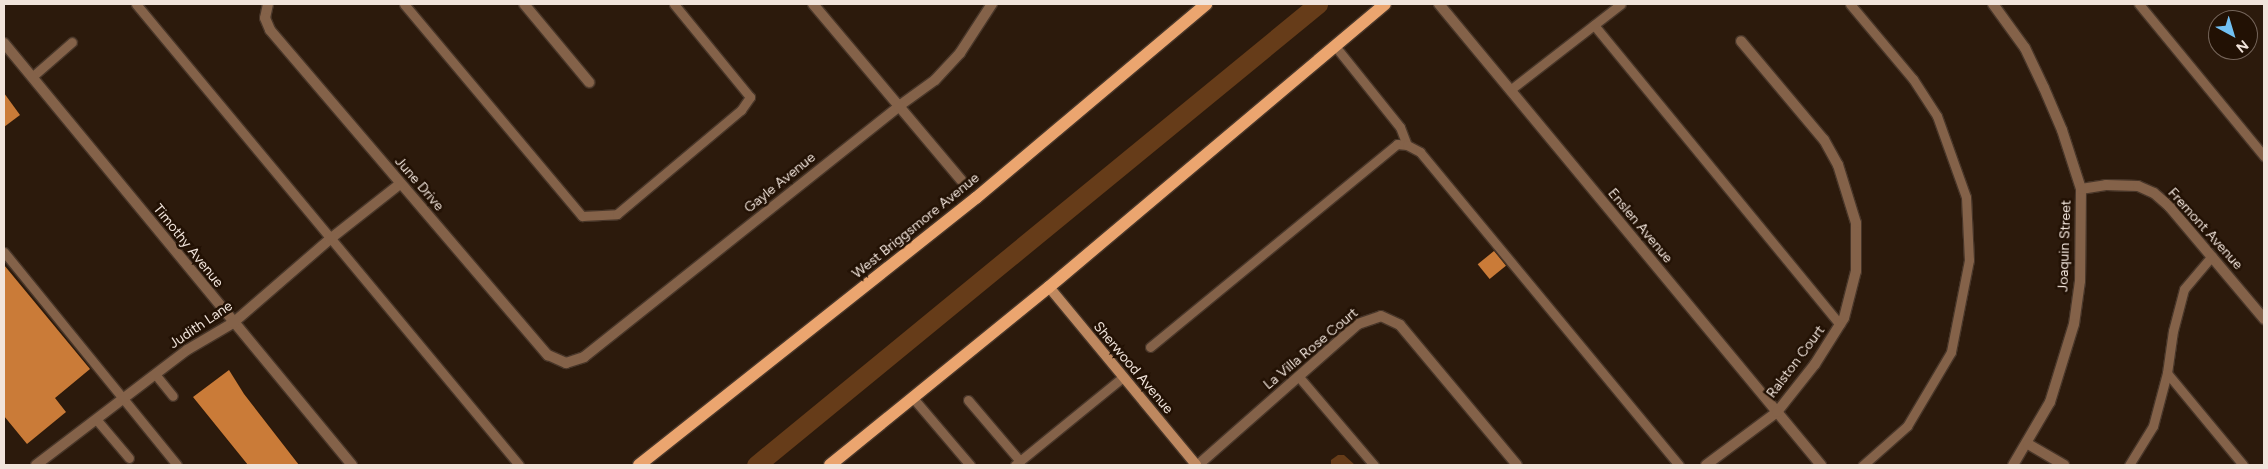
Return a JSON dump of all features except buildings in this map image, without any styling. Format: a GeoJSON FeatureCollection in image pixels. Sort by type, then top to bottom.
{"type":"FeatureCollection","features":[{"type":"Feature","properties":{"kind":"main road","name":"West Briggsmore Avenue"},"geometry":{"type":"LineString","coordinates":[[639,465],[976,198],[1206,4]]}},
{"type":"Feature","properties":{"kind":"main road"},"geometry":{"type":"LineString","coordinates":[[830,465],[1049,287],[1385,4]]}},
{"type":"Feature","properties":{"kind":"street"},"geometry":{"type":"LineString","coordinates":[[524,4],[590,82]]}},
{"type":"Feature","properties":{"kind":"street"},"geometry":{"type":"LineString","coordinates":[[813,4],[961,180]]}},
{"type":"Feature","properties":{"kind":"street","name":"Gayle Avenue"},"geometry":{"type":"LineString","coordinates":[[566,363],[584,357],[899,106],[935,80],[960,53],[992,4]]}},
{"type":"Feature","properties":{"kind":"street","name":"Enslen Avenue"},"geometry":{"type":"LineString","coordinates":[[1439,4],[1821,465]]}},
{"type":"Feature","properties":{"kind":"street","name":"Joaquin Street"},"geometry":{"type":"LineString","coordinates":[[1993,4],[2025,48],[2044,88],[2062,130],[2080,190],[2080,281],[2074,324],[2050,402],[2028,444],[2013,465]]}},
{"type":"Feature","properties":{"kind":"street","name":"June Drive"},"geometry":{"type":"LineString","coordinates":[[266,8],[270,30],[400,184],[548,355],[566,363]]}},
{"type":"Feature","properties":{"kind":"street","name":"Ralston Court"},"geometry":{"type":"LineString","coordinates":[[1706,465],[1776,412],[1830,344],[1852,293],[1858,249],[1856,223],[1849,192],[1824,140],[1741,41]]}},
{"type":"Feature","properties":{"kind":"street","name":"Timothy Avenue"},"geometry":{"type":"LineString","coordinates":[[4,43],[352,465]]}},
{"type":"Feature","properties":{"kind":"street","name":"Judith Lane"},"geometry":{"type":"LineString","coordinates":[[36,465],[187,350],[233,322],[330,239],[400,184]]}},
{"type":"Feature","properties":{"kind":"street","name":"Fremont Avenue"},"geometry":{"type":"LineString","coordinates":[[2080,190],[2106,185],[2138,186],[2154,193],[2212,256],[2264,319]]}},
{"type":"Feature","properties":{"kind":"street","name":"Sherwood Avenue"},"geometry":{"type":"LineString","coordinates":[[1049,287],[1197,465]]}},
{"type":"Feature","properties":{"kind":"street","name":"La Villa Rose Court"},"geometry":{"type":"LineString","coordinates":[[1197,465],[1358,324],[1369,318],[1393,320],[1517,465]]}},
{"type":"Feature","properties":{"kind":"street"},"geometry":{"type":"LineString","coordinates":[[2028,444],[2064,465]]}},
{"type":"Feature","properties":{"kind":"lane"},"geometry":{"type":"LineString","coordinates":[[136,4],[519,465]]}},
{"type":"Feature","properties":{"kind":"lane"},"geometry":{"type":"LineString","coordinates":[[404,4],[582,216],[617,214],[741,110],[750,97],[674,4]]}},
{"type":"Feature","properties":{"kind":"lane"},"geometry":{"type":"LineString","coordinates":[[1510,90],[1621,4]]}},
{"type":"Feature","properties":{"kind":"lane"},"geometry":{"type":"LineString","coordinates":[[1850,4],[1913,79],[1937,116],[1966,197],[1969,260],[1952,352],[1907,426],[1863,465]]}},
{"type":"Feature","properties":{"kind":"lane"},"geometry":{"type":"LineString","coordinates":[[2139,4],[2264,156]]}},
{"type":"Feature","properties":{"kind":"lane"},"geometry":{"type":"LineString","coordinates":[[1594,25],[1840,324]]}},
{"type":"Feature","properties":{"kind":"lane"},"geometry":{"type":"LineString","coordinates":[[32,77],[72,42]]}},
{"type":"Feature","properties":{"kind":"lane"},"geometry":{"type":"LineString","coordinates":[[1335,46],[1400,127],[1407,145]]}},
{"type":"Feature","properties":{"kind":"lane"},"geometry":{"type":"LineString","coordinates":[[1150,347],[1397,144],[1407,145],[1420,152],[1679,465]]}},
{"type":"Feature","properties":{"kind":"lane"},"geometry":{"type":"LineString","coordinates":[[4,252],[177,465]]}},
{"type":"Feature","properties":{"kind":"lane"},"geometry":{"type":"LineString","coordinates":[[2129,465],[2153,426],[2167,373],[2173,331],[2184,289],[2212,256]]}},
{"type":"Feature","properties":{"kind":"lane"},"geometry":{"type":"LineString","coordinates":[[2167,373],[2243,465]]}},
{"type":"Feature","properties":{"kind":"lane"},"geometry":{"type":"LineString","coordinates":[[155,374],[173,396]]}},
{"type":"Feature","properties":{"kind":"lane"},"geometry":{"type":"LineString","coordinates":[[968,400],[1017,463],[1124,377]]}},
{"type":"Feature","properties":{"kind":"lane"},"geometry":{"type":"LineString","coordinates":[[1299,377],[1374,465]]}},
{"type":"Feature","properties":{"kind":"lane"},"geometry":{"type":"LineString","coordinates":[[913,398],[970,465]]}},
{"type":"Feature","properties":{"kind":"lane"},"geometry":{"type":"LineString","coordinates":[[96,419],[129,458]]}},
{"type":"Feature","properties":{"kind":"shaded area"},"geometry":{"type":"Polygon","coordinates":[[[1338,455],[1344,455],[1355,465],[1331,465],[1331,460],[1338,455]]]}},
{"type":"Feature","properties":{"kind":"waterway"},"geometry":{"type":"LineString","coordinates":[[756,465],[1318,4]]}}]}
